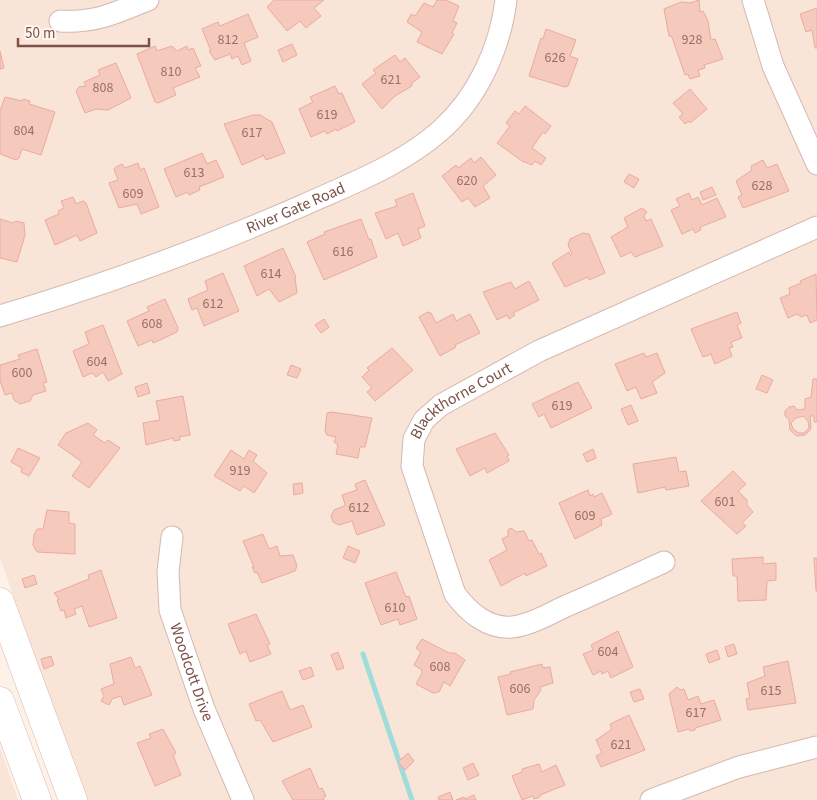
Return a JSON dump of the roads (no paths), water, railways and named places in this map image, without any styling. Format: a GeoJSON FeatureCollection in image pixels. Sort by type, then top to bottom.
{"type":"FeatureCollection","features":[{"type":"Feature","properties":{"kind":"main road"},"geometry":{"type":"LineString","coordinates":[[0,602],[73,800]]}},
{"type":"Feature","properties":{"kind":"main road"},"geometry":{"type":"LineString","coordinates":[[0,701],[37,800]]}},
{"type":"Feature","properties":{"kind":"street"},"geometry":{"type":"LineString","coordinates":[[60,21],[83,22],[106,17],[148,0]]}},
{"type":"Feature","properties":{"kind":"street","name":"River Gate Road"},"geometry":{"type":"LineString","coordinates":[[0,316],[81,292],[222,240],[345,187],[410,154],[442,129],[470,96],[492,57],[499,39],[506,0]]}},
{"type":"Feature","properties":{"kind":"street"},"geometry":{"type":"LineString","coordinates":[[753,0],[773,66],[817,164]]}},
{"type":"Feature","properties":{"kind":"street","name":"Blackthorne Court"},"geometry":{"type":"LineString","coordinates":[[664,562],[536,620],[512,627],[498,626],[480,619],[464,607],[455,594],[421,496],[411,457],[418,429],[424,420],[441,405],[539,351],[817,227]]}},
{"type":"Feature","properties":{"kind":"street","name":"Woodcott Drive"},"geometry":{"type":"LineString","coordinates":[[172,537],[168,572],[170,610],[204,709],[243,800]]}},
{"type":"Feature","properties":{"kind":"street"},"geometry":{"type":"LineString","coordinates":[[651,800],[739,767],[817,747]]}},
{"type":"Feature","properties":{"kind":"waterway"},"geometry":{"type":"LineString","coordinates":[[363,654],[412,800]]}}]}
